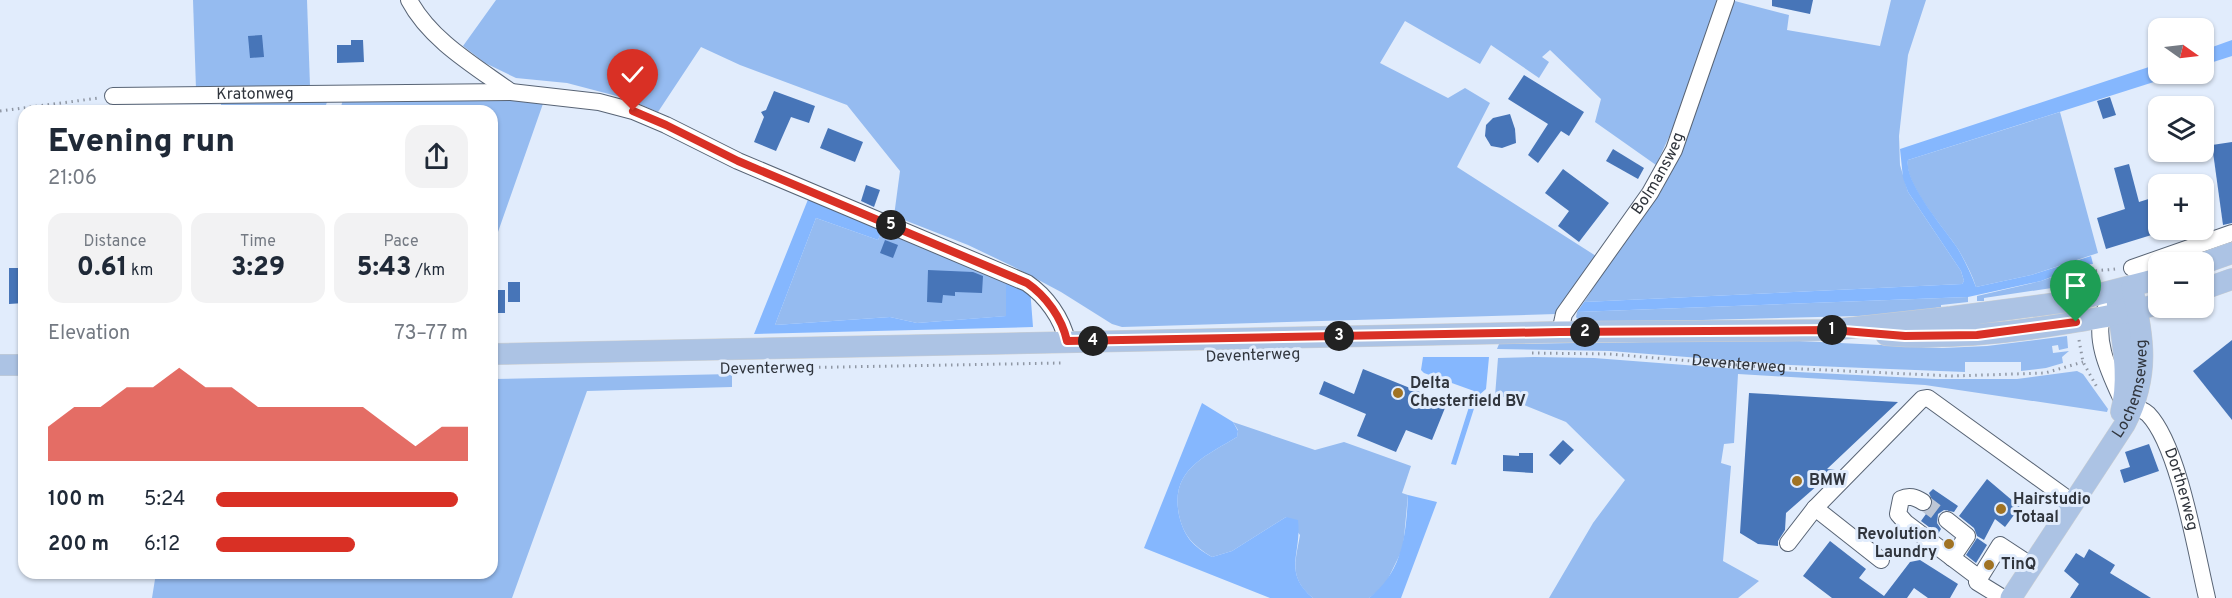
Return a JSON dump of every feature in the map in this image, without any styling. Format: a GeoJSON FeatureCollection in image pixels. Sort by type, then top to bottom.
{"type":"FeatureCollection","features":[{"type":"Feature","properties":{"kind":"main road"},"geometry":{"type":"LineString","coordinates":[[2214,259],[2232,253]]}},
{"type":"Feature","properties":{"kind":"main road"},"geometry":{"type":"LineString","coordinates":[[2214,285],[2232,279]]}},
{"type":"Feature","properties":{"kind":"main road","name":"Deventerweg"},"geometry":{"type":"LineString","coordinates":[[1832,330],[2007,311],[2072,301],[2127,282],[2148,280]]}},
{"type":"Feature","properties":{"kind":"main road","name":"Lochemseweg"},"geometry":{"type":"LineString","coordinates":[[2011,598],[2125,423],[2143,364],[2119,314],[2127,282]]}},
{"type":"Feature","properties":{"kind":"main road","name":"Deventerweg"},"geometry":{"type":"LineString","coordinates":[[498,354],[1560,332],[1832,330],[1905,336],[1977,335],[2050,327],[2148,307]]}},
{"type":"Feature","properties":{"kind":"main road"},"geometry":{"type":"LineString","coordinates":[[0,365],[18,365]]}},
{"type":"Feature","properties":{"kind":"street","name":"Kratonweg"},"geometry":{"type":"LineString","coordinates":[[409,0],[416,14],[436,34],[511,92]]}},
{"type":"Feature","properties":{"kind":"street","name":"Bolmansweg"},"geometry":{"type":"LineString","coordinates":[[1560,332],[1564,314],[1650,193],[1674,150],[1726,0]]}},
{"type":"Feature","properties":{"kind":"street","name":"Kratonweg"},"geometry":{"type":"LineString","coordinates":[[113,96],[511,92],[599,102],[633,111],[738,161],[1027,283],[1036,289],[1052,309],[1060,321],[1067,341]]}},
{"type":"Feature","properties":{"kind":"street","name":"Deventerweg"},"geometry":{"type":"LineString","coordinates":[[2127,282],[2232,233]]}},
{"type":"Feature","properties":{"kind":"street"},"geometry":{"type":"LineString","coordinates":[[2119,314],[2127,282]]}},
{"type":"Feature","properties":{"kind":"street","name":"Lochemseweg"},"geometry":{"type":"LineString","coordinates":[[2119,314],[2101,338],[2105,354],[2129,404]]}},
{"type":"Feature","properties":{"kind":"street"},"geometry":{"type":"LineString","coordinates":[[1788,543],[1815,508],[1922,399],[1928,398],[2073,502]]}},
{"type":"Feature","properties":{"kind":"street","name":"Dortherweg"},"geometry":{"type":"LineString","coordinates":[[2129,404],[2146,412],[2165,438],[2182,493],[2207,598]]}},
{"type":"Feature","properties":{"kind":"street"},"geometry":{"type":"LineString","coordinates":[[1923,502],[1907,496],[1901,499],[1898,514],[1906,523],[1979,578]]}},
{"type":"Feature","properties":{"kind":"street"},"geometry":{"type":"LineString","coordinates":[[1815,508],[1881,560]]}},
{"type":"Feature","properties":{"kind":"street"},"geometry":{"type":"LineString","coordinates":[[1947,520],[1967,536],[1952,558]]}},
{"type":"Feature","properties":{"kind":"street"},"geometry":{"type":"LineString","coordinates":[[2003,598],[1977,582],[2000,545],[2032,566]]}},
{"type":"Feature","properties":{"kind":"path"},"geometry":{"type":"LineString","coordinates":[[45,105],[113,96]]}},
{"type":"Feature","properties":{"kind":"path"},"geometry":{"type":"LineString","coordinates":[[0,111],[18,109]]}},
{"type":"Feature","properties":{"kind":"path","name":"Deventerweg"},"geometry":{"type":"LineString","coordinates":[[1524,353],[1609,354],[1761,367],[1953,376],[2045,373],[2083,362]]}},
{"type":"Feature","properties":{"kind":"path","name":"Deventerweg"},"geometry":{"type":"LineString","coordinates":[[729,369],[1068,362]]}},
{"type":"Feature","properties":{"kind":"shaded area"},"geometry":{"type":"Polygon","coordinates":[[[193,0],[307,0],[310,86],[196,89],[193,0]]]}},
{"type":"Feature","properties":{"kind":"shaded area"},"geometry":{"type":"Polygon","coordinates":[[[496,0],[1717,0],[1681,111],[1656,165],[1595,122],[1601,99],[1550,50],[1542,57],[1549,62],[1539,78],[1491,45],[1480,64],[1405,21],[1380,63],[1448,98],[1465,88],[1490,103],[1457,167],[1596,256],[1556,314],[1122,327],[1112,324],[1061,292],[1012,266],[968,245],[894,216],[900,171],[847,105],[740,65],[701,47],[658,112],[628,99],[567,83],[516,78],[485,63],[463,46],[496,0]]]}},
{"type":"Feature","properties":{"kind":"shaded area"},"geometry":{"type":"Polygon","coordinates":[[[1731,0],[1789,15],[1787,30],[1880,46],[1891,0],[1926,0],[1908,55],[1899,136],[1900,165],[1908,192],[1961,271],[1964,281],[1962,284],[1584,302],[1667,174],[1731,0]]]}},
{"type":"Feature","properties":{"kind":"shaded area"},"geometry":{"type":"Polygon","coordinates":[[[2232,40],[2232,56],[2214,62],[2214,46],[2232,40]]]}},
{"type":"Feature","properties":{"kind":"shaded area"},"geometry":{"type":"Polygon","coordinates":[[[2148,67],[2148,84],[1908,160],[1908,170],[1912,181],[1958,249],[1976,287],[2031,275],[2091,256],[2093,264],[2082,265],[2041,281],[1968,297],[1577,312],[1584,302],[1962,284],[1964,281],[1961,271],[1908,192],[1903,178],[1900,149],[2148,67]]]}},
{"type":"Feature","properties":{"kind":"shaded area"},"geometry":{"type":"Polygon","coordinates":[[[344,95],[545,98],[498,232],[498,105],[342,105],[344,95]]]}},
{"type":"Feature","properties":{"kind":"shaded area"},"geometry":{"type":"Polygon","coordinates":[[[221,101],[327,102],[326,105],[221,105],[221,101]]]}},
{"type":"Feature","properties":{"kind":"shaded area"},"geometry":{"type":"Polygon","coordinates":[[[2060,112],[2098,253],[2031,275],[1976,287],[1958,249],[1918,193],[1908,170],[1908,160],[2060,112]]]}},
{"type":"Feature","properties":{"kind":"shaded area"},"geometry":{"type":"Polygon","coordinates":[[[809,197],[883,228],[878,240],[816,218],[775,325],[890,317],[917,323],[1006,316],[1006,277],[1030,288],[1033,327],[754,334],[809,197]]]}},
{"type":"Feature","properties":{"kind":"shaded area"},"geometry":{"type":"Polygon","coordinates":[[[816,218],[878,240],[883,228],[1006,277],[1007,316],[917,323],[890,317],[775,325],[816,218]]]}},
{"type":"Feature","properties":{"kind":"shaded area"},"geometry":{"type":"Polygon","coordinates":[[[2072,270],[2067,276],[2065,286],[1977,301],[1977,296],[2041,281],[2072,270]]]}},
{"type":"Feature","properties":{"kind":"shaded area"},"geometry":{"type":"Polygon","coordinates":[[[1968,297],[1968,302],[1941,305],[1941,307],[1896,315],[1586,323],[1580,322],[1576,317],[1577,312],[1968,297]]]}},
{"type":"Feature","properties":{"kind":"shaded area"},"geometry":{"type":"Polygon","coordinates":[[[2067,336],[2068,348],[2059,350],[2058,345],[2052,346],[2053,353],[2069,351],[2062,357],[2063,363],[2021,371],[2021,362],[1965,362],[1965,372],[1790,365],[1610,351],[1497,349],[1499,344],[1779,340],[1942,348],[1987,346],[2067,336]]]}},
{"type":"Feature","properties":{"kind":"shaded area"},"geometry":{"type":"Polygon","coordinates":[[[1423,357],[1489,357],[1486,389],[1478,396],[1456,465],[1451,464],[1474,391],[1424,373],[1421,370],[1423,357]]]}},
{"type":"Feature","properties":{"kind":"shaded area"},"geometry":{"type":"Polygon","coordinates":[[[1498,358],[1594,358],[1737,369],[1936,379],[2017,379],[2077,371],[2083,374],[2108,409],[2107,412],[1925,385],[1738,374],[1734,443],[1724,444],[1721,463],[1731,466],[1723,561],[1759,581],[1738,598],[1549,598],[1593,523],[1625,480],[1566,422],[1504,397],[1495,396],[1498,358]]]}},
{"type":"Feature","properties":{"kind":"shaded area"},"geometry":{"type":"Polygon","coordinates":[[[732,374],[732,387],[587,391],[512,598],[152,598],[155,579],[498,579],[498,379],[732,374]]]}},
{"type":"Feature","properties":{"kind":"shaded area"},"geometry":{"type":"Polygon","coordinates":[[[1202,403],[1233,422],[1238,431],[1237,437],[1202,459],[1185,476],[1178,500],[1179,515],[1187,535],[1195,545],[1212,557],[1232,551],[1286,517],[1298,520],[1296,571],[1298,580],[1313,598],[1270,598],[1144,548],[1202,403]]]}},
{"type":"Feature","properties":{"kind":"shaded area"},"geometry":{"type":"Polygon","coordinates":[[[1233,422],[1315,450],[1344,442],[1411,466],[1402,493],[1408,495],[1403,548],[1384,587],[1369,598],[1313,598],[1305,591],[1297,577],[1296,562],[1300,535],[1286,517],[1232,551],[1212,557],[1190,540],[1179,515],[1180,487],[1192,467],[1237,437],[1238,430],[1233,422]]]}},
{"type":"Feature","properties":{"kind":"shaded area"},"geometry":{"type":"Polygon","coordinates":[[[1408,495],[1437,502],[1401,598],[1369,598],[1389,576],[1396,564],[1404,538],[1408,495]]]}},
{"type":"Feature","properties":{"kind":"building"},"geometry":{"type":"Polygon","coordinates":[[[1772,0],[1813,0],[1810,14],[1772,6],[1772,0]]]}},
{"type":"Feature","properties":{"kind":"building"},"geometry":{"type":"Polygon","coordinates":[[[262,35],[264,57],[250,58],[248,36],[262,35]]]}},
{"type":"Feature","properties":{"kind":"building"},"geometry":{"type":"Polygon","coordinates":[[[351,40],[363,40],[364,62],[337,63],[337,45],[351,45],[351,40]]]}},
{"type":"Feature","properties":{"kind":"building"},"geometry":{"type":"Polygon","coordinates":[[[1524,75],[1584,112],[1569,136],[1561,131],[1538,163],[1528,155],[1548,124],[1508,99],[1524,75]]]}},
{"type":"Feature","properties":{"kind":"building"},"geometry":{"type":"Polygon","coordinates":[[[774,91],[815,106],[809,123],[791,117],[776,151],[754,142],[764,117],[761,112],[766,110],[774,91]]]}},
{"type":"Feature","properties":{"kind":"building"},"geometry":{"type":"Polygon","coordinates":[[[2110,97],[2116,115],[2103,119],[2097,101],[2110,97]]]}},
{"type":"Feature","properties":{"kind":"building"},"geometry":{"type":"Polygon","coordinates":[[[1510,114],[1515,129],[1516,143],[1502,148],[1491,146],[1485,136],[1486,125],[1493,118],[1510,114]]]}},
{"type":"Feature","properties":{"kind":"building"},"geometry":{"type":"Polygon","coordinates":[[[828,128],[863,142],[855,162],[820,148],[828,128]]]}},
{"type":"Feature","properties":{"kind":"building"},"geometry":{"type":"Polygon","coordinates":[[[2232,142],[2232,223],[2223,225],[2214,160],[2214,145],[2232,142]]]}},
{"type":"Feature","properties":{"kind":"building"},"geometry":{"type":"Polygon","coordinates":[[[1613,149],[1644,168],[1638,179],[1606,161],[1613,149]]]}},
{"type":"Feature","properties":{"kind":"building"},"geometry":{"type":"Polygon","coordinates":[[[2129,164],[2139,202],[2148,199],[2148,236],[2106,249],[2097,218],[2125,209],[2114,168],[2129,164]]]}},
{"type":"Feature","properties":{"kind":"building"},"geometry":{"type":"Polygon","coordinates":[[[1563,169],[1609,203],[1579,242],[1558,226],[1569,211],[1545,193],[1563,169]]]}},
{"type":"Feature","properties":{"kind":"building"},"geometry":{"type":"Polygon","coordinates":[[[866,185],[880,190],[874,207],[861,201],[866,185]]]}},
{"type":"Feature","properties":{"kind":"building"},"geometry":{"type":"Polygon","coordinates":[[[885,240],[898,245],[893,258],[880,253],[885,240]]]}},
{"type":"Feature","properties":{"kind":"building"},"geometry":{"type":"Polygon","coordinates":[[[9,268],[18,268],[18,303],[9,304],[9,268]]]}},
{"type":"Feature","properties":{"kind":"building"},"geometry":{"type":"Polygon","coordinates":[[[928,270],[973,272],[983,276],[982,293],[955,292],[955,296],[943,295],[942,303],[927,302],[928,270]]]}},
{"type":"Feature","properties":{"kind":"building"},"geometry":{"type":"Polygon","coordinates":[[[508,282],[520,282],[520,302],[508,302],[508,282]]]}},
{"type":"Feature","properties":{"kind":"building"},"geometry":{"type":"Polygon","coordinates":[[[498,290],[505,290],[505,313],[498,313],[498,290]]]}},
{"type":"Feature","properties":{"kind":"building"},"geometry":{"type":"Polygon","coordinates":[[[2232,340],[2232,420],[2193,371],[2232,340]]]}},
{"type":"Feature","properties":{"kind":"building"},"geometry":{"type":"Polygon","coordinates":[[[1363,369],[1447,403],[1432,440],[1406,430],[1396,452],[1357,436],[1366,414],[1319,394],[1324,381],[1354,394],[1363,369]]]}},
{"type":"Feature","properties":{"kind":"building"},"geometry":{"type":"Polygon","coordinates":[[[1749,393],[1898,402],[1827,469],[1835,470],[1786,513],[1785,530],[1778,541],[1778,546],[1758,544],[1740,533],[1749,393]]]}},
{"type":"Feature","properties":{"kind":"building"},"geometry":{"type":"Polygon","coordinates":[[[1563,440],[1574,450],[1560,465],[1549,455],[1563,440]]]}},
{"type":"Feature","properties":{"kind":"building"},"geometry":{"type":"Polygon","coordinates":[[[2149,444],[2159,471],[2124,483],[2120,470],[2130,467],[2125,452],[2149,444]]]}},
{"type":"Feature","properties":{"kind":"building"},"geometry":{"type":"Polygon","coordinates":[[[1519,453],[1533,453],[1533,473],[1503,471],[1503,455],[1519,456],[1519,453]]]}},
{"type":"Feature","properties":{"kind":"building"},"geometry":{"type":"Polygon","coordinates":[[[1987,479],[2020,507],[2005,527],[1995,519],[1984,540],[1977,536],[1974,528],[1959,516],[1987,479]]]}},
{"type":"Feature","properties":{"kind":"building"},"geometry":{"type":"Polygon","coordinates":[[[1933,489],[1958,506],[1954,512],[1944,510],[1938,514],[1937,523],[1941,529],[1938,534],[1921,521],[1926,514],[1924,512],[1932,507],[1933,502],[1929,493],[1933,489]]]}},
{"type":"Feature","properties":{"kind":"building"},"geometry":{"type":"Polygon","coordinates":[[[1977,538],[1987,545],[1976,563],[1966,555],[1977,538]]]}},
{"type":"Feature","properties":{"kind":"building"},"geometry":{"type":"Polygon","coordinates":[[[1830,541],[1866,569],[1859,578],[1884,596],[1910,562],[1920,560],[1958,584],[1950,598],[1928,598],[1914,588],[1907,598],[1832,598],[1803,576],[1830,541]]]}},
{"type":"Feature","properties":{"kind":"building"},"geometry":{"type":"Polygon","coordinates":[[[2089,549],[2115,565],[2110,573],[2151,598],[2070,598],[2079,584],[2064,571],[2076,553],[2084,558],[2089,549]]]}},
{"type":"Feature","properties":{"kind":"tunnel"},"geometry":{"type":"LineString","coordinates":[[1923,502],[1947,520]]}},
{"type":"Feature","properties":{"kind":"place","name":"Delta Chesterfield BV"},"geometry":{"type":"Point","coordinates":[1398,393]}},
{"type":"Feature","properties":{"kind":"place","name":"BMW"},"geometry":{"type":"Point","coordinates":[1797,481]}},
{"type":"Feature","properties":{"kind":"place","name":"Hairstudio Totaal"},"geometry":{"type":"Point","coordinates":[2001,509]}},
{"type":"Feature","properties":{"kind":"place","name":"Revolution Laundry"},"geometry":{"type":"Point","coordinates":[1949,544]}},
{"type":"Feature","properties":{"kind":"place","name":"TinQ"},"geometry":{"type":"Point","coordinates":[1989,565]}},
{"type":"Feature","properties":{"kind":"route"},"geometry":{"type":"LineString","coordinates":[[633,111],[738,161],[1027,283],[1036,289],[1052,309],[1060,321],[1067,341],[1560,332],[1832,330],[1905,336],[1977,335],[2076,322]]}}]}
